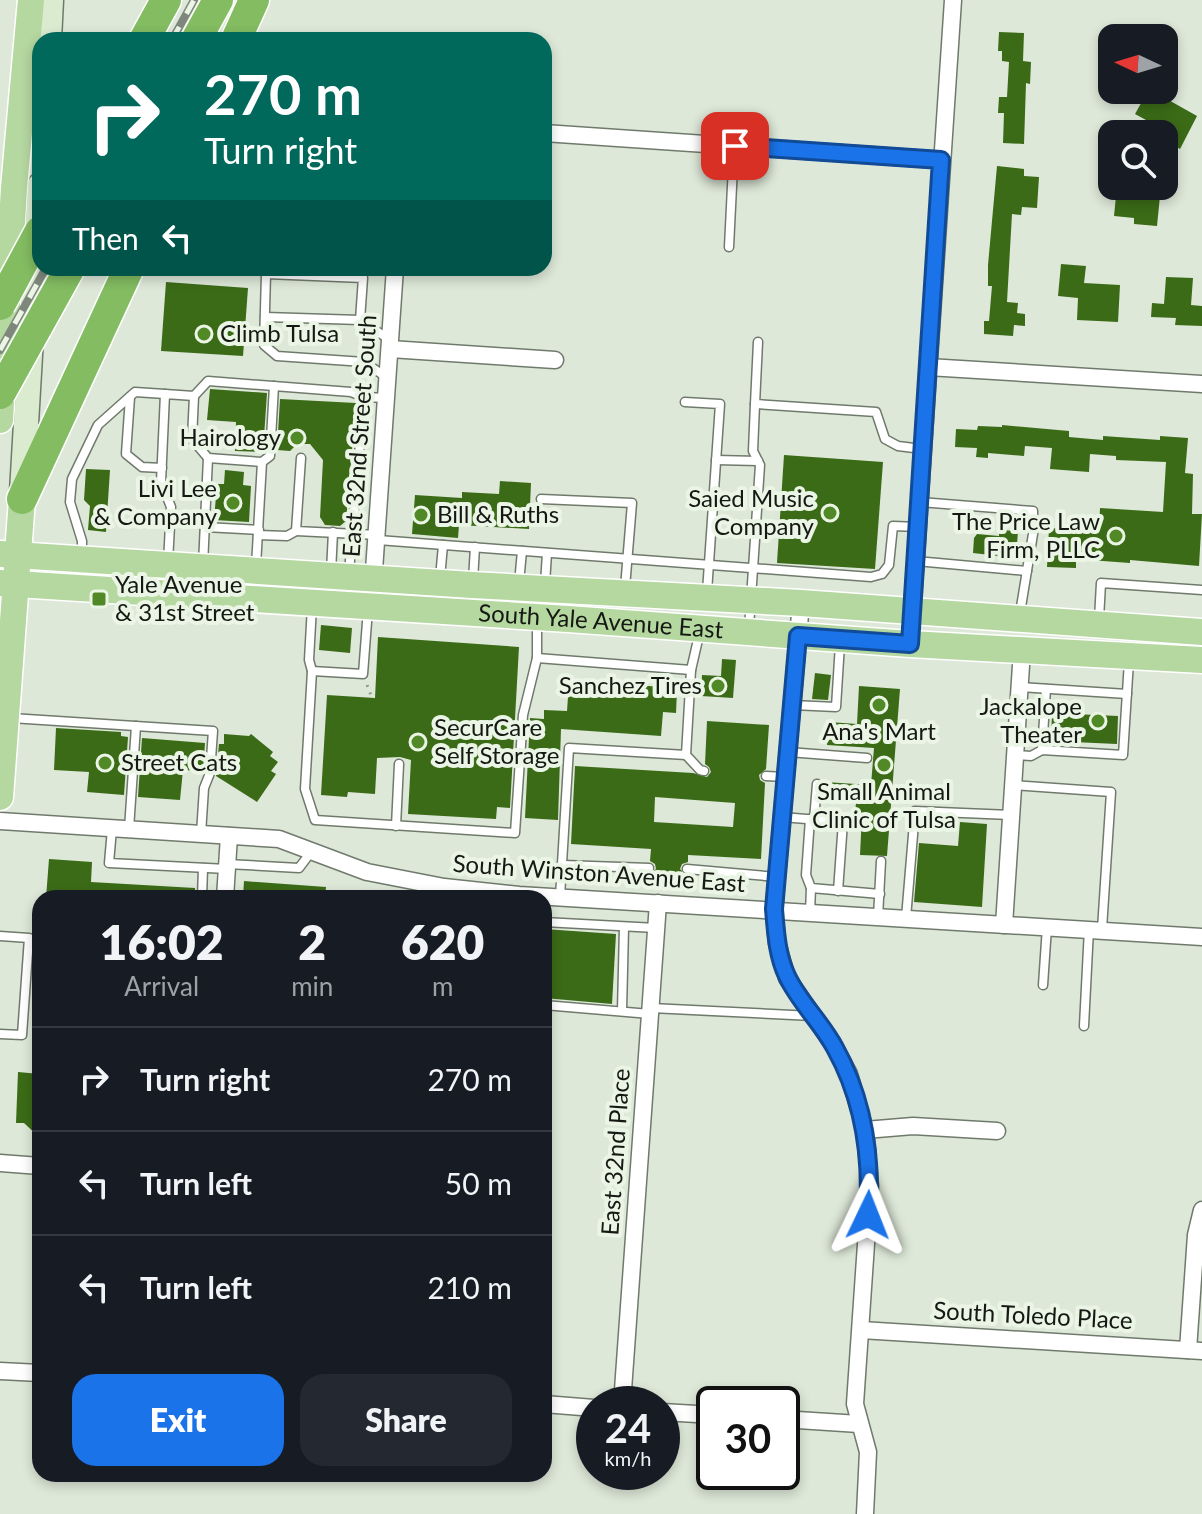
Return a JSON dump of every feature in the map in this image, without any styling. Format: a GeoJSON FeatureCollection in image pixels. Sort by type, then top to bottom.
{"type":"FeatureCollection","features":[{"type":"Feature","properties":{"kind":"highway"},"geometry":{"type":"LineString","coordinates":[[148,32],[166,0]]}},
{"type":"Feature","properties":{"kind":"highway"},"geometry":{"type":"LineString","coordinates":[[200,32],[218,0]]}},
{"type":"Feature","properties":{"kind":"highway"},"geometry":{"type":"LineString","coordinates":[[240,32],[254,0]]}},
{"type":"Feature","properties":{"kind":"highway"},"geometry":{"type":"LineString","coordinates":[[0,305],[32,246]]}},
{"type":"Feature","properties":{"kind":"highway"},"geometry":{"type":"LineString","coordinates":[[0,394],[66,276]]}},
{"type":"Feature","properties":{"kind":"highway"},"geometry":{"type":"LineString","coordinates":[[22,499],[125,276]]}},
{"type":"Feature","properties":{"kind":"main road"},"geometry":{"type":"LineString","coordinates":[[0,420],[14,188],[31,0]]}},
{"type":"Feature","properties":{"kind":"main road"},"geometry":{"type":"LineString","coordinates":[[49,32],[51,0]]}},
{"type":"Feature","properties":{"kind":"main road"},"geometry":{"type":"LineString","coordinates":[[0,797],[6,717],[9,555],[22,499],[35,276]]}},
{"type":"Feature","properties":{"kind":"main road","name":"South Yale Avenue East"},"geometry":{"type":"LineString","coordinates":[[9,555],[913,610],[1202,632]]}},
{"type":"Feature","properties":{"kind":"main road","name":"South Yale Avenue East"},"geometry":{"type":"LineString","coordinates":[[8,583],[910,644],[1202,660]]}},
{"type":"Feature","properties":{"kind":"main road"},"geometry":{"type":"LineString","coordinates":[[1022,650],[1057,621]]}},
{"type":"Feature","properties":{"kind":"street"},"geometry":{"type":"LineString","coordinates":[[910,644],[953,0]]}},
{"type":"Feature","properties":{"kind":"street"},"geometry":{"type":"LineString","coordinates":[[552,134],[941,160]]}},
{"type":"Feature","properties":{"kind":"street","name":"East 32nd Street South"},"geometry":{"type":"LineString","coordinates":[[368,607],[375,579],[394,276]]}},
{"type":"Feature","properties":{"kind":"street"},"geometry":{"type":"LineString","coordinates":[[390,345],[555,360]]}},
{"type":"Feature","properties":{"kind":"street"},"geometry":{"type":"LineString","coordinates":[[928,367],[1202,384]]}},
{"type":"Feature","properties":{"kind":"street"},"geometry":{"type":"LineString","coordinates":[[801,603],[774,909],[777,943],[787,978],[833,1044],[849,1074],[865,1130],[870,1186],[855,1404],[868,1452],[865,1514]]}},
{"type":"Feature","properties":{"kind":"street"},"geometry":{"type":"LineString","coordinates":[[1004,925],[1022,650]]}},
{"type":"Feature","properties":{"kind":"street","name":"South Winston Avenue East"},"geometry":{"type":"LineString","coordinates":[[0,821],[279,839],[382,876],[433,890]]}},
{"type":"Feature","properties":{"kind":"street"},"geometry":{"type":"LineString","coordinates":[[226,890],[229,836]]}},
{"type":"Feature","properties":{"kind":"street","name":"South Winston Avenue East"},"geometry":{"type":"LineString","coordinates":[[552,897],[1202,937]]}},
{"type":"Feature","properties":{"kind":"street","name":"East 32nd Place"},"geometry":{"type":"LineString","coordinates":[[623,1386],[658,903]]}},
{"type":"Feature","properties":{"kind":"street"},"geometry":{"type":"LineString","coordinates":[[865,1130],[913,1126],[997,1131]]}},
{"type":"Feature","properties":{"kind":"street"},"geometry":{"type":"LineString","coordinates":[[0,1163],[32,1165]]}},
{"type":"Feature","properties":{"kind":"street"},"geometry":{"type":"LineString","coordinates":[[1195,1350],[1196,1235],[1202,1210]]}},
{"type":"Feature","properties":{"kind":"street","name":"South Toledo Place"},"geometry":{"type":"LineString","coordinates":[[861,1330],[1195,1350]]}},
{"type":"Feature","properties":{"kind":"street"},"geometry":{"type":"LineString","coordinates":[[0,1371],[32,1373]]}},
{"type":"Feature","properties":{"kind":"street"},"geometry":{"type":"LineString","coordinates":[[552,1405],[576,1407]]}},
{"type":"Feature","properties":{"kind":"street"},"geometry":{"type":"LineString","coordinates":[[800,1420],[859,1424]]}},
{"type":"Feature","properties":{"kind":"lane"},"geometry":{"type":"LineString","coordinates":[[729,247],[735,146]]}},
{"type":"Feature","properties":{"kind":"lane"},"geometry":{"type":"LineString","coordinates":[[266,276],[264,345],[277,356],[364,362],[387,378]]}},
{"type":"Feature","properties":{"kind":"lane"},"geometry":{"type":"LineString","coordinates":[[335,276],[363,278],[360,320]]}},
{"type":"Feature","properties":{"kind":"lane"},"geometry":{"type":"LineString","coordinates":[[265,317],[360,320],[390,345]]}},
{"type":"Feature","properties":{"kind":"lane"},"geometry":{"type":"LineString","coordinates":[[748,633],[760,465],[753,451],[758,342]]}},
{"type":"Feature","properties":{"kind":"lane"},"geometry":{"type":"LineString","coordinates":[[203,567],[208,458],[192,439],[194,396],[208,381],[351,392],[364,397],[386,398]]}},
{"type":"Feature","properties":{"kind":"lane"},"geometry":{"type":"LineString","coordinates":[[208,458],[262,462],[270,456],[274,386]]}},
{"type":"Feature","properties":{"kind":"lane"},"geometry":{"type":"LineString","coordinates":[[82,559],[82,541],[70,502],[72,479],[98,425],[135,392],[194,396]]}},
{"type":"Feature","properties":{"kind":"lane"},"geometry":{"type":"LineString","coordinates":[[165,394],[161,482],[171,507],[168,565]]}},
{"type":"Feature","properties":{"kind":"lane"},"geometry":{"type":"LineString","coordinates":[[130,397],[126,454],[142,467],[162,468]]}},
{"type":"Feature","properties":{"kind":"lane"},"geometry":{"type":"LineString","coordinates":[[340,576],[353,533],[364,397]]}},
{"type":"Feature","properties":{"kind":"lane"},"geometry":{"type":"LineString","coordinates":[[685,402],[720,404],[706,597]]}},
{"type":"Feature","properties":{"kind":"lane"},"geometry":{"type":"LineString","coordinates":[[755,404],[876,412],[885,439],[898,446],[923,449]]}},
{"type":"Feature","properties":{"kind":"lane"},"geometry":{"type":"LineString","coordinates":[[296,531],[301,458]]}},
{"type":"Feature","properties":{"kind":"lane"},"geometry":{"type":"LineString","coordinates":[[716,460],[758,461]]}},
{"type":"Feature","properties":{"kind":"lane"},"geometry":{"type":"LineString","coordinates":[[256,570],[262,462]]}},
{"type":"Feature","properties":{"kind":"lane"},"geometry":{"type":"LineString","coordinates":[[541,499],[632,503],[624,593]]}},
{"type":"Feature","properties":{"kind":"lane"},"geometry":{"type":"LineString","coordinates":[[920,502],[1033,511],[1033,534],[1020,618]]}},
{"type":"Feature","properties":{"kind":"lane"},"geometry":{"type":"LineString","coordinates":[[205,527],[287,536],[296,531],[353,533],[443,545],[871,577],[882,574],[889,565],[893,526],[918,527]]}},
{"type":"Feature","properties":{"kind":"lane"},"geometry":{"type":"LineString","coordinates":[[333,532],[340,576]]}},
{"type":"Feature","properties":{"kind":"lane"},"geometry":{"type":"LineString","coordinates":[[440,583],[443,545]]}},
{"type":"Feature","properties":{"kind":"lane"},"geometry":{"type":"LineString","coordinates":[[472,585],[475,547]]}},
{"type":"Feature","properties":{"kind":"lane"},"geometry":{"type":"LineString","coordinates":[[522,551],[532,588]]}},
{"type":"Feature","properties":{"kind":"lane"},"geometry":{"type":"LineString","coordinates":[[532,588],[547,553]]}},
{"type":"Feature","properties":{"kind":"lane"},"geometry":{"type":"LineString","coordinates":[[916,561],[1027,571]]}},
{"type":"Feature","properties":{"kind":"lane"},"geometry":{"type":"LineString","coordinates":[[1099,624],[1101,583],[1202,590]]}},
{"type":"Feature","properties":{"kind":"lane"},"geometry":{"type":"LineString","coordinates":[[312,603],[309,660],[312,671],[305,789],[315,820],[396,826],[515,833],[523,715],[537,658],[538,617]]}},
{"type":"Feature","properties":{"kind":"lane"},"geometry":{"type":"LineString","coordinates":[[312,671],[363,674],[368,607]]}},
{"type":"Feature","properties":{"kind":"lane"},"geometry":{"type":"LineString","coordinates":[[686,755],[691,670],[700,629]]}},
{"type":"Feature","properties":{"kind":"lane"},"geometry":{"type":"LineString","coordinates":[[792,705],[836,707],[840,639]]}},
{"type":"Feature","properties":{"kind":"lane"},"geometry":{"type":"LineString","coordinates":[[1015,755],[1031,756],[1042,750],[1123,755],[1130,656]]}},
{"type":"Feature","properties":{"kind":"lane"},"geometry":{"type":"LineString","coordinates":[[537,658],[691,670]]}},
{"type":"Feature","properties":{"kind":"lane"},"geometry":{"type":"LineString","coordinates":[[1020,687],[1127,694]]}},
{"type":"Feature","properties":{"kind":"lane"},"geometry":{"type":"LineString","coordinates":[[1042,750],[1046,689]]}},
{"type":"Feature","properties":{"kind":"lane"},"geometry":{"type":"LineString","coordinates":[[6,717],[213,731],[201,834]]}},
{"type":"Feature","properties":{"kind":"lane"},"geometry":{"type":"LineString","coordinates":[[136,726],[120,829],[109,863],[203,868],[299,868],[311,852]]}},
{"type":"Feature","properties":{"kind":"lane"},"geometry":{"type":"LineString","coordinates":[[560,897],[569,748],[686,755],[704,771]]}},
{"type":"Feature","properties":{"kind":"lane"},"geometry":{"type":"LineString","coordinates":[[788,752],[867,758]]}},
{"type":"Feature","properties":{"kind":"lane"},"geometry":{"type":"LineString","coordinates":[[396,826],[399,764]]}},
{"type":"Feature","properties":{"kind":"lane"},"geometry":{"type":"LineString","coordinates":[[766,776],[786,777]]}},
{"type":"Feature","properties":{"kind":"lane"},"geometry":{"type":"LineString","coordinates":[[810,912],[811,888],[806,875],[817,784]]}},
{"type":"Feature","properties":{"kind":"lane"},"geometry":{"type":"LineString","coordinates":[[1013,785],[1111,792],[1084,1026]]}},
{"type":"Feature","properties":{"kind":"lane"},"geometry":{"type":"LineString","coordinates":[[906,918],[915,811],[1011,815]]}},
{"type":"Feature","properties":{"kind":"lane"},"geometry":{"type":"LineString","coordinates":[[782,817],[843,822],[838,891]]}},
{"type":"Feature","properties":{"kind":"lane"},"geometry":{"type":"LineString","coordinates":[[878,917],[881,861]]}},
{"type":"Feature","properties":{"kind":"lane"},"geometry":{"type":"LineString","coordinates":[[563,865],[649,868]]}},
{"type":"Feature","properties":{"kind":"lane"},"geometry":{"type":"LineString","coordinates":[[202,890],[203,868]]}},
{"type":"Feature","properties":{"kind":"lane"},"geometry":{"type":"LineString","coordinates":[[687,869],[777,877]]}},
{"type":"Feature","properties":{"kind":"lane"},"geometry":{"type":"LineString","coordinates":[[811,888],[880,894]]}},
{"type":"Feature","properties":{"kind":"lane"},"geometry":{"type":"LineString","coordinates":[[552,922],[656,928]]}},
{"type":"Feature","properties":{"kind":"lane"},"geometry":{"type":"LineString","coordinates":[[622,1011],[624,927]]}},
{"type":"Feature","properties":{"kind":"lane"},"geometry":{"type":"LineString","coordinates":[[1043,985],[1047,927]]}},
{"type":"Feature","properties":{"kind":"lane"},"geometry":{"type":"LineString","coordinates":[[0,936],[32,937]]}},
{"type":"Feature","properties":{"kind":"lane"},"geometry":{"type":"LineString","coordinates":[[0,1034],[22,1035],[29,938]]}},
{"type":"Feature","properties":{"kind":"lane"},"geometry":{"type":"LineString","coordinates":[[552,1006],[622,1011],[814,1016]]}},
{"type":"Feature","properties":{"kind":"building"},"geometry":{"type":"Polygon","coordinates":[[[999,32],[1024,33],[1023,61],[1031,62],[1030,84],[1026,83],[1024,144],[1003,143],[1004,113],[998,113],[999,97],[1007,97],[1009,62],[1002,61],[1002,51],[998,51],[999,32]]]}},
{"type":"Feature","properties":{"kind":"building"},"geometry":{"type":"Polygon","coordinates":[[[1141,104],[1176,104],[1197,116],[1180,149],[1178,120],[1146,120],[1135,114],[1141,104]]]}},
{"type":"Feature","properties":{"kind":"building"},"geometry":{"type":"Polygon","coordinates":[[[997,166],[1024,169],[1024,176],[1039,177],[1037,208],[1022,207],[1021,215],[1012,214],[1007,302],[1018,303],[1017,313],[1025,314],[1025,326],[1014,325],[1013,336],[984,334],[984,321],[989,321],[992,286],[988,286],[988,265],[997,166]]]}},
{"type":"Feature","properties":{"kind":"building"},"geometry":{"type":"Polygon","coordinates":[[[1116,200],[1160,200],[1157,226],[1134,224],[1134,218],[1114,216],[1116,200]]]}},
{"type":"Feature","properties":{"kind":"building"},"geometry":{"type":"Polygon","coordinates":[[[1061,264],[1086,266],[1084,283],[1120,285],[1118,322],[1077,320],[1078,298],[1058,296],[1061,264]]]}},
{"type":"Feature","properties":{"kind":"building"},"geometry":{"type":"Polygon","coordinates":[[[1166,277],[1193,278],[1191,305],[1202,306],[1202,326],[1175,325],[1176,318],[1151,317],[1152,303],[1164,304],[1166,277]]]}},
{"type":"Feature","properties":{"kind":"building","name":"Climb Tulsa"},"geometry":{"type":"Polygon","coordinates":[[[166,282],[248,288],[243,356],[161,351],[166,282]]]}},
{"type":"Feature","properties":{"kind":"building"},"geometry":{"type":"Polygon","coordinates":[[[210,389],[267,393],[263,452],[235,451],[236,422],[207,420],[210,389]]]}},
{"type":"Feature","properties":{"kind":"building"},"geometry":{"type":"Polygon","coordinates":[[[280,399],[356,403],[346,521],[340,526],[325,525],[320,517],[323,460],[310,444],[297,444],[290,451],[277,450],[280,399]]]}},
{"type":"Feature","properties":{"kind":"building"},"geometry":{"type":"Polygon","coordinates":[[[978,426],[1069,431],[1069,437],[1103,440],[1103,436],[1160,440],[1160,436],[1188,438],[1185,473],[1193,474],[1192,514],[1202,514],[1199,566],[1076,559],[1076,568],[1047,567],[1049,528],[1099,531],[1100,508],[1163,512],[1166,462],[1116,460],[1116,456],[1090,454],[1089,472],[1050,469],[1052,448],[1025,446],[1024,456],[988,453],[988,458],[976,457],[977,448],[955,447],[956,429],[977,430],[978,426]]]}},
{"type":"Feature","properties":{"kind":"building","name":"Saied Music Company"},"geometry":{"type":"Polygon","coordinates":[[[784,455],[883,462],[875,569],[777,563],[784,455]]]}},
{"type":"Feature","properties":{"kind":"building"},"geometry":{"type":"Polygon","coordinates":[[[86,469],[110,470],[106,532],[88,530],[90,506],[84,500],[86,469]]]}},
{"type":"Feature","properties":{"kind":"building","name":"Livi Lee & Company"},"geometry":{"type":"Polygon","coordinates":[[[225,470],[244,472],[243,485],[251,486],[249,522],[214,520],[217,484],[224,484],[225,470]]]}},
{"type":"Feature","properties":{"kind":"building"},"geometry":{"type":"Polygon","coordinates":[[[500,481],[531,483],[529,529],[459,525],[458,538],[412,534],[415,495],[462,498],[462,492],[499,494],[500,481]]]}},
{"type":"Feature","properties":{"kind":"building"},"geometry":{"type":"Polygon","coordinates":[[[999,530],[1018,531],[1016,558],[973,553],[977,534],[999,536],[999,530]]]}},
{"type":"Feature","properties":{"kind":"building"},"geometry":{"type":"Polygon","coordinates":[[[321,625],[352,628],[350,653],[319,650],[321,625]]]}},
{"type":"Feature","properties":{"kind":"building","name":"SecurCare Self Storage"},"geometry":{"type":"Polygon","coordinates":[[[378,637],[519,647],[510,808],[497,807],[496,819],[408,814],[411,760],[400,757],[377,758],[375,794],[348,792],[347,797],[321,795],[327,695],[375,698],[378,637]]]}},
{"type":"Feature","properties":{"kind":"building","name":"Sanchez Tires"},"geometry":{"type":"Polygon","coordinates":[[[722,659],[736,660],[733,698],[701,696],[702,675],[721,676],[722,659]]]}},
{"type":"Feature","properties":{"kind":"building"},"geometry":{"type":"Polygon","coordinates":[[[815,673],[831,675],[828,700],[812,699],[815,673]]]}},
{"type":"Feature","properties":{"kind":"building"},"geometry":{"type":"Polygon","coordinates":[[[573,680],[674,688],[677,691],[676,713],[663,712],[661,736],[561,729],[558,820],[525,818],[530,718],[544,719],[544,710],[567,711],[569,683],[573,680]]]}},
{"type":"Feature","properties":{"kind":"building"},"geometry":{"type":"Polygon","coordinates":[[[859,686],[900,689],[887,856],[860,855],[862,814],[855,813],[856,803],[824,801],[825,782],[871,785],[874,748],[827,745],[829,722],[857,724],[859,686]]]}},
{"type":"Feature","properties":{"kind":"building"},"geometry":{"type":"Polygon","coordinates":[[[1052,713],[1118,716],[1117,744],[1051,741],[1052,713]]]}},
{"type":"Feature","properties":{"kind":"building"},"geometry":{"type":"Polygon","coordinates":[[[707,721],[769,725],[766,769],[759,775],[765,783],[761,859],[688,855],[688,862],[682,864],[680,869],[687,876],[686,887],[648,885],[649,875],[656,869],[650,861],[651,849],[571,844],[575,766],[693,773],[707,777],[711,772],[705,764],[707,721]],[[655,797],[654,822],[733,827],[735,803],[655,797]]]}},
{"type":"Feature","properties":{"kind":"building"},"geometry":{"type":"Polygon","coordinates":[[[56,728],[121,732],[121,736],[128,737],[124,795],[87,792],[89,772],[54,770],[56,728]]]}},
{"type":"Feature","properties":{"kind":"building"},"geometry":{"type":"Polygon","coordinates":[[[224,734],[251,734],[273,752],[270,756],[278,762],[271,771],[276,774],[257,802],[216,776],[219,744],[224,744],[224,734]]]}},
{"type":"Feature","properties":{"kind":"building"},"geometry":{"type":"Polygon","coordinates":[[[142,738],[205,743],[203,771],[183,770],[180,800],[138,797],[142,738]]]}},
{"type":"Feature","properties":{"kind":"building"},"geometry":{"type":"Polygon","coordinates":[[[960,822],[987,824],[982,907],[914,902],[919,843],[958,846],[960,822]]]}},
{"type":"Feature","properties":{"kind":"building"},"geometry":{"type":"Polygon","coordinates":[[[49,859],[92,862],[91,882],[195,888],[195,890],[47,890],[49,859]]]}},
{"type":"Feature","properties":{"kind":"building"},"geometry":{"type":"Polygon","coordinates":[[[244,881],[326,887],[326,890],[243,890],[244,881]]]}},
{"type":"Feature","properties":{"kind":"building"},"geometry":{"type":"Polygon","coordinates":[[[552,930],[616,934],[612,1004],[552,999],[552,930]]]}},
{"type":"Feature","properties":{"kind":"building"},"geometry":{"type":"Polygon","coordinates":[[[18,1072],[32,1073],[32,1130],[24,1123],[16,1123],[18,1072]]]}},
{"type":"Feature","properties":{"kind":"railway"},"geometry":{"type":"LineString","coordinates":[[176,32],[194,0]]}},
{"type":"Feature","properties":{"kind":"railway"},"geometry":{"type":"LineString","coordinates":[[0,350],[42,276]]}},
{"type":"Feature","properties":{"kind":"place","name":"Climb Tulsa"},"geometry":{"type":"Point","coordinates":[204,334]}},
{"type":"Feature","properties":{"kind":"place","name":"Hairology"},"geometry":{"type":"Point","coordinates":[297,438]}},
{"type":"Feature","properties":{"kind":"place","name":"Livi Lee & Company"},"geometry":{"type":"Point","coordinates":[233,503]}},
{"type":"Feature","properties":{"kind":"place","name":"Saied Music Company"},"geometry":{"type":"Point","coordinates":[830,513]}},
{"type":"Feature","properties":{"kind":"place","name":"Bill & Ruths"},"geometry":{"type":"Point","coordinates":[421,515]}},
{"type":"Feature","properties":{"kind":"place","name":"The Price Law Firm, PLLC"},"geometry":{"type":"Point","coordinates":[1116,536]}},
{"type":"Feature","properties":{"kind":"place","name":"Yale Avenue & 31st Street"},"geometry":{"type":"Point","coordinates":[99,599]}},
{"type":"Feature","properties":{"kind":"place","name":"Sanchez Tires"},"geometry":{"type":"Point","coordinates":[718,686]}},
{"type":"Feature","properties":{"kind":"place","name":"Ana's Mart"},"geometry":{"type":"Point","coordinates":[879,705]}},
{"type":"Feature","properties":{"kind":"place","name":"Jackalope Theater"},"geometry":{"type":"Point","coordinates":[1098,721]}},
{"type":"Feature","properties":{"kind":"place","name":"SecurCare Self Storage"},"geometry":{"type":"Point","coordinates":[418,742]}},
{"type":"Feature","properties":{"kind":"place","name":"Street Cats"},"geometry":{"type":"Point","coordinates":[105,763]}},
{"type":"Feature","properties":{"kind":"place","name":"Small Animal Clinic of Tulsa"},"geometry":{"type":"Point","coordinates":[884,765]}},
{"type":"Feature","properties":{"kind":"route"},"geometry":{"type":"LineString","coordinates":[[735,146],[941,160],[910,644],[798,636],[774,909],[777,943],[787,978],[833,1044],[857,1097],[870,1160],[868,1215]]}}]}
